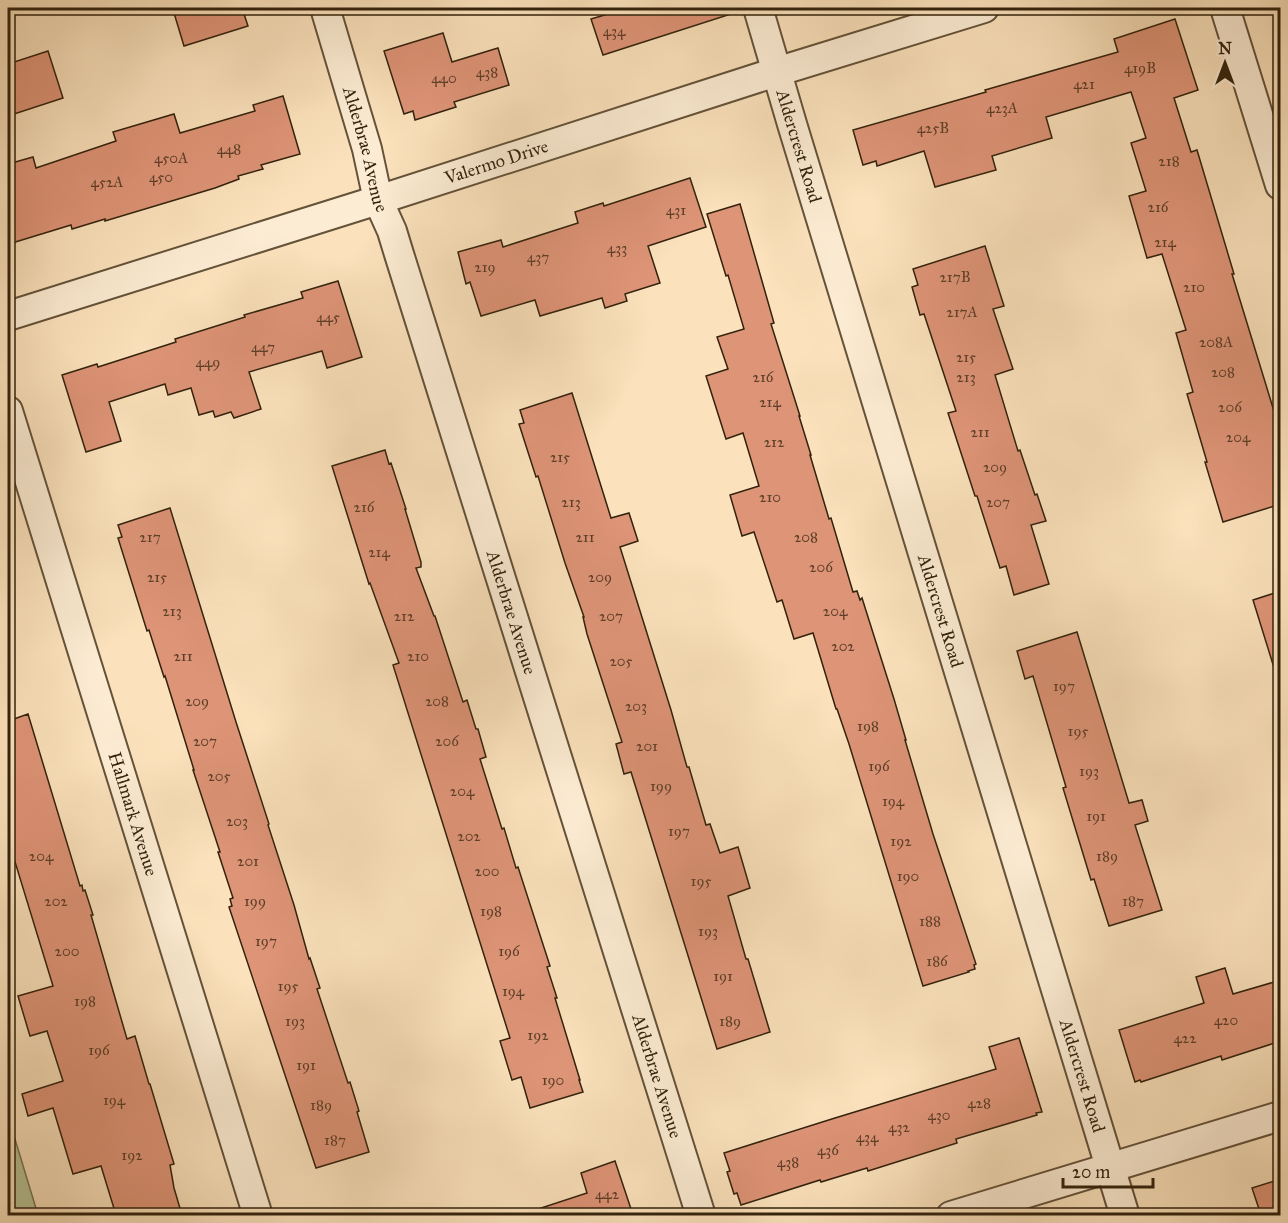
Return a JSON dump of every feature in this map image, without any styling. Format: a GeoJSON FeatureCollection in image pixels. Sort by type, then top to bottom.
{"type":"FeatureCollection","features":[{"type":"Feature","properties":{"kind":"street","name":"Alderbrae Avenue"},"geometry":{"type":"LineString","coordinates":[[325,8],[370,159],[378,200],[392,231],[701,1215]]}},
{"type":"Feature","properties":{"kind":"street","name":"Aldercrest Road"},"geometry":{"type":"LineString","coordinates":[[758,8],[1125,1215]]}},
{"type":"Feature","properties":{"kind":"street","name":"Valermo Drive"},"geometry":{"type":"LineString","coordinates":[[8,316],[984,8]]}},
{"type":"Feature","properties":{"kind":"street"},"geometry":{"type":"LineString","coordinates":[[1225,8],[1281,185]]}},
{"type":"Feature","properties":{"kind":"street","name":"Hallmark Avenue"},"geometry":{"type":"LineString","coordinates":[[8,411],[258,1215]]}},
{"type":"Feature","properties":{"kind":"street"},"geometry":{"type":"LineString","coordinates":[[951,1215],[1281,1116]]}},
{"type":"Feature","properties":{"kind":"green space"},"geometry":{"type":"Polygon","coordinates":[[[8,1116],[38,1215],[8,1215],[8,1116]]]}},
{"type":"Feature","properties":{"kind":"building"},"geometry":{"type":"Polygon","coordinates":[[[191,8],[242,8],[248,26],[184,46],[174,13],[191,8]]]}},
{"type":"Feature","properties":{"kind":"building"},"geometry":{"type":"Polygon","coordinates":[[[628,8],[733,8],[734,13],[603,55],[591,19],[628,8]]]}},
{"type":"Feature","properties":{"kind":"building"},"geometry":{"type":"Polygon","coordinates":[[[1175,19],[1198,90],[1174,98],[1191,152],[1197,150],[1281,434],[1281,504],[1223,522],[1187,394],[1193,392],[1176,333],[1186,330],[1162,254],[1147,258],[1129,196],[1146,191],[1131,143],[1146,138],[1131,92],[1046,117],[1052,138],[992,156],[996,170],[935,187],[924,151],[877,166],[876,161],[863,165],[853,130],[1118,52],[1114,39],[1175,19]]]}},
{"type":"Feature","properties":{"kind":"building"},"geometry":{"type":"Polygon","coordinates":[[[443,33],[452,62],[498,48],[509,85],[454,102],[456,107],[415,120],[413,111],[404,114],[384,51],[443,33]]]}},
{"type":"Feature","properties":{"kind":"building"},"geometry":{"type":"Polygon","coordinates":[[[48,51],[63,98],[8,116],[8,64],[48,51]]]}},
{"type":"Feature","properties":{"kind":"building"},"geometry":{"type":"Polygon","coordinates":[[[283,96],[300,154],[261,165],[263,169],[238,176],[239,179],[215,188],[105,221],[105,219],[72,229],[71,225],[12,243],[8,229],[8,164],[33,157],[36,168],[116,141],[113,132],[174,114],[180,133],[255,111],[253,105],[283,96]]]}},
{"type":"Feature","properties":{"kind":"building"},"geometry":{"type":"Polygon","coordinates":[[[690,178],[706,227],[648,246],[660,283],[625,294],[627,301],[605,308],[602,298],[540,316],[535,300],[481,316],[470,282],[466,284],[458,252],[501,240],[503,247],[578,223],[575,212],[603,203],[604,206],[690,178]]]}},
{"type":"Feature","properties":{"kind":"building"},"geometry":{"type":"Polygon","coordinates":[[[740,204],[774,323],[771,324],[829,519],[831,518],[853,592],[857,591],[860,600],[862,598],[933,834],[976,964],[975,969],[969,972],[923,986],[813,633],[794,639],[782,600],[777,602],[754,532],[742,536],[730,495],[759,486],[743,433],[726,439],[706,376],[728,369],[717,337],[744,329],[707,214],[740,204]]]}},
{"type":"Feature","properties":{"kind":"building"},"geometry":{"type":"Polygon","coordinates":[[[985,246],[1004,306],[993,309],[1013,369],[995,375],[1018,451],[1020,450],[1046,521],[1031,525],[1049,584],[1014,595],[1006,566],[1000,568],[977,496],[975,496],[948,413],[956,411],[924,314],[920,315],[912,287],[918,285],[913,269],[985,246]]]}},
{"type":"Feature","properties":{"kind":"building"},"geometry":{"type":"Polygon","coordinates":[[[338,281],[362,357],[327,368],[322,351],[249,372],[261,409],[234,418],[231,412],[215,417],[213,411],[199,415],[191,388],[168,395],[165,384],[109,402],[121,441],[86,452],[62,375],[97,364],[98,367],[176,342],[175,339],[245,317],[244,315],[303,298],[301,292],[338,281]]]}},
{"type":"Feature","properties":{"kind":"building"},"geometry":{"type":"Polygon","coordinates":[[[572,393],[611,518],[629,513],[638,541],[620,547],[706,825],[710,824],[720,853],[738,847],[750,888],[728,896],[770,1032],[717,1049],[631,772],[624,774],[616,744],[622,742],[587,634],[584,617],[519,424],[524,423],[520,410],[572,393]]]}},
{"type":"Feature","properties":{"kind":"building"},"geometry":{"type":"Polygon","coordinates":[[[385,450],[406,509],[421,562],[421,567],[416,568],[435,616],[463,702],[467,700],[476,729],[478,729],[486,757],[480,759],[550,966],[547,967],[557,998],[555,998],[583,1092],[530,1108],[521,1077],[512,1080],[500,1041],[510,1038],[393,665],[399,663],[369,584],[332,466],[385,450]]]}},
{"type":"Feature","properties":{"kind":"building"},"geometry":{"type":"Polygon","coordinates":[[[170,508],[309,959],[320,988],[317,989],[359,1111],[357,1112],[369,1152],[316,1168],[229,907],[232,906],[230,899],[233,898],[218,852],[220,852],[165,676],[149,630],[147,631],[118,538],[122,537],[118,525],[170,508]]]}},
{"type":"Feature","properties":{"kind":"building"},"geometry":{"type":"Polygon","coordinates":[[[1281,591],[1281,670],[1275,671],[1253,600],[1281,591]]]}},
{"type":"Feature","properties":{"kind":"building"},"geometry":{"type":"Polygon","coordinates":[[[1077,632],[1129,803],[1142,800],[1148,821],[1135,825],[1162,910],[1109,926],[1094,879],[1091,880],[1063,788],[1066,787],[1033,676],[1025,679],[1017,651],[1077,632]]]}},
{"type":"Feature","properties":{"kind":"building"},"geometry":{"type":"Polygon","coordinates":[[[28,714],[80,886],[82,885],[83,891],[85,890],[93,915],[91,915],[127,1039],[135,1036],[150,1084],[174,1164],[170,1165],[182,1215],[116,1215],[101,1166],[73,1174],[53,1108],[28,1116],[22,1094],[63,1081],[47,1031],[30,1036],[18,996],[53,986],[8,839],[8,721],[28,714]]]}},
{"type":"Feature","properties":{"kind":"building"},"geometry":{"type":"Polygon","coordinates":[[[1225,968],[1233,994],[1281,980],[1281,1041],[1222,1060],[1221,1056],[1135,1082],[1119,1030],[1204,1003],[1196,977],[1225,968]]]}},
{"type":"Feature","properties":{"kind":"building"},"geometry":{"type":"Polygon","coordinates":[[[1019,1038],[1042,1112],[1036,1113],[1037,1115],[956,1139],[957,1143],[868,1171],[867,1168],[821,1182],[820,1180],[741,1205],[737,1193],[734,1194],[724,1153],[996,1069],[989,1047],[1019,1038]]]}},
{"type":"Feature","properties":{"kind":"building"},"geometry":{"type":"Polygon","coordinates":[[[615,1161],[633,1215],[533,1215],[532,1211],[587,1193],[581,1173],[615,1161]]]}},
{"type":"Feature","properties":{"kind":"building"},"geometry":{"type":"Polygon","coordinates":[[[1281,1179],[1281,1215],[1261,1215],[1252,1188],[1281,1179]]]}}]}
